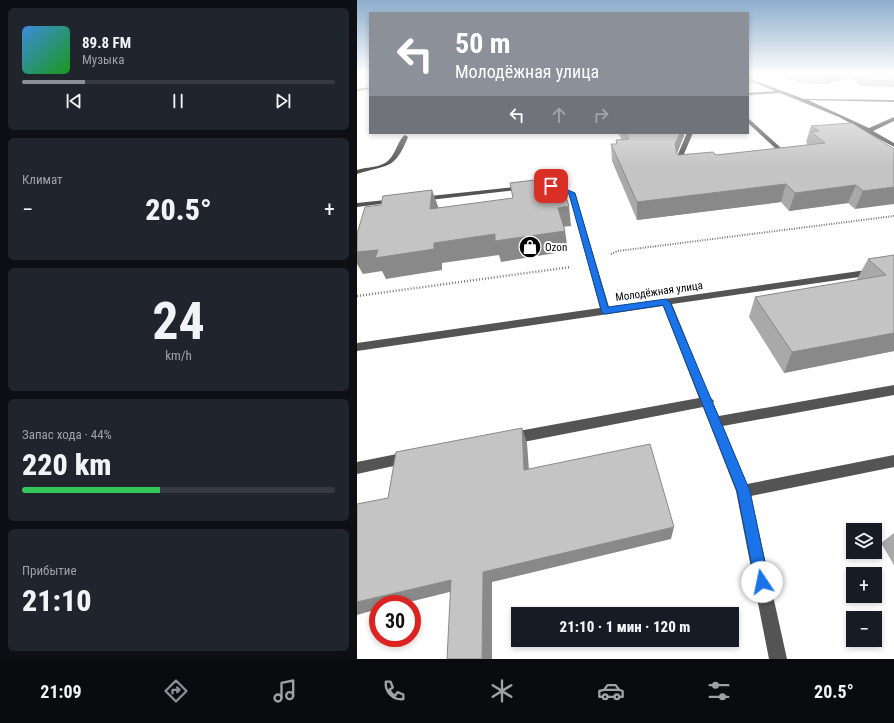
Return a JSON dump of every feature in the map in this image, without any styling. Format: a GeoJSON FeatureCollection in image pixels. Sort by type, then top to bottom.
{"type":"FeatureCollection","features":[{"type":"Feature","properties":{"kind":"street"},"geometry":{"type":"LineString","coordinates":[[815,105],[870,130],[894,145]]}},
{"type":"Feature","properties":{"kind":"street"},"geometry":{"type":"LineString","coordinates":[[870,130],[894,119]]}},
{"type":"Feature","properties":{"kind":"street"},"geometry":{"type":"LineString","coordinates":[[749,121],[790,158],[782,159]]}},
{"type":"Feature","properties":{"kind":"street"},"geometry":{"type":"LineString","coordinates":[[687,169],[679,170],[678,161],[691,134]]}},
{"type":"Feature","properties":{"kind":"street"},"geometry":{"type":"LineString","coordinates":[[357,172],[390,164],[397,158],[405,137]]}},
{"type":"Feature","properties":{"kind":"street"},"geometry":{"type":"LineString","coordinates":[[357,205],[551,186],[572,193],[605,311]]}},
{"type":"Feature","properties":{"kind":"street","name":"Молодёжная улица"},"geometry":{"type":"LineString","coordinates":[[357,347],[894,269]]}},
{"type":"Feature","properties":{"kind":"street"},"geometry":{"type":"LineString","coordinates":[[666,302],[708,401],[743,491],[778,659]]}},
{"type":"Feature","properties":{"kind":"street"},"geometry":{"type":"LineString","coordinates":[[716,422],[894,390]]}},
{"type":"Feature","properties":{"kind":"street"},"geometry":{"type":"LineString","coordinates":[[497,441],[708,401]]}},
{"type":"Feature","properties":{"kind":"street"},"geometry":{"type":"LineString","coordinates":[[357,468],[419,456]]}},
{"type":"Feature","properties":{"kind":"street"},"geometry":{"type":"LineString","coordinates":[[743,491],[894,461]]}},
{"type":"Feature","properties":{"kind":"path"},"geometry":{"type":"LineString","coordinates":[[357,296],[592,264],[618,250],[894,216]]}},
{"type":"Feature","properties":{"kind":"building"},"geometry":{"type":"Polygon","coordinates":[[[852,123],[894,149],[894,187],[863,191],[856,185],[795,193],[786,184],[637,202],[611,144],[617,144],[616,140],[629,139],[626,134],[680,134],[675,144],[677,154],[713,152],[716,155],[825,143],[811,132],[819,131],[811,126],[852,123]]]}},
{"type":"Feature","properties":{"kind":"building"},"geometry":{"type":"Polygon","coordinates":[[[559,177],[569,206],[558,208],[565,231],[495,241],[495,234],[434,243],[434,249],[375,258],[378,250],[357,252],[357,234],[365,207],[381,205],[383,196],[432,190],[430,209],[513,198],[510,183],[559,177]]]}},
{"type":"Feature","properties":{"kind":"building"},"geometry":{"type":"Polygon","coordinates":[[[894,255],[894,333],[792,352],[755,297],[886,275],[868,259],[894,255]]]}},
{"type":"Feature","properties":{"kind":"building"},"geometry":{"type":"Polygon","coordinates":[[[522,428],[524,470],[650,444],[674,527],[483,572],[482,659],[447,659],[451,580],[387,595],[369,595],[369,599],[357,602],[357,504],[388,498],[396,452],[522,428]]]}},
{"type":"Feature","properties":{"kind":"place","name":"Ozon"},"geometry":{"type":"Point","coordinates":[530,247]}},
{"type":"Feature","properties":{"kind":"route"},"geometry":{"type":"LineString","coordinates":[[551,186],[572,193],[605,311],[666,302],[708,401],[743,491],[762,582]]}}]}
